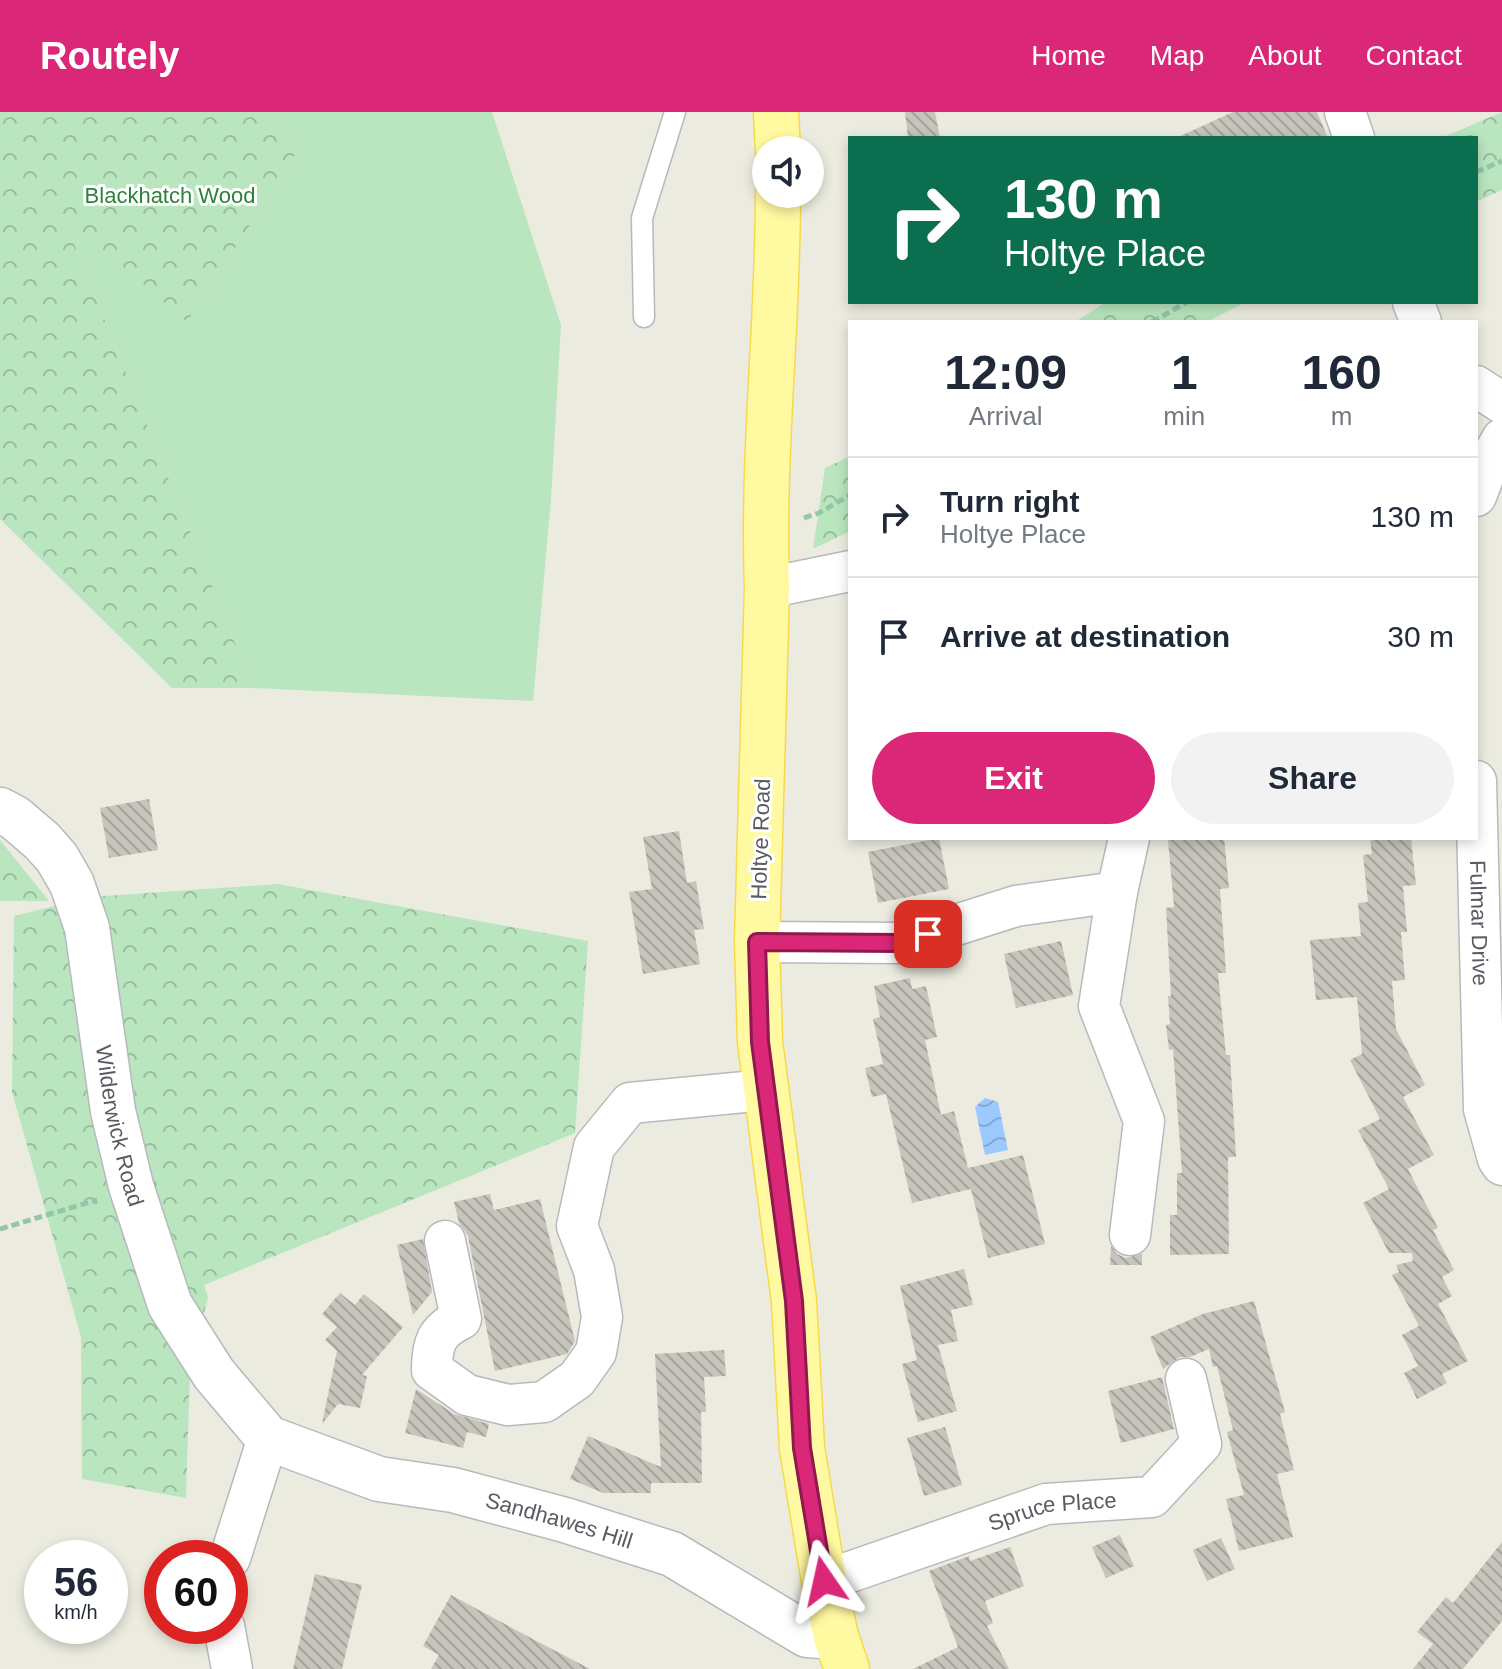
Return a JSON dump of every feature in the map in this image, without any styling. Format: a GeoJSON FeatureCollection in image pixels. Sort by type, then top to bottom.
{"type":"FeatureCollection","features":[{"type":"Feature","properties":{"kind":"main road"},"geometry":{"type":"LineString","coordinates":[[776,112],[777,136]]}},
{"type":"Feature","properties":{"kind":"main road","name":"Holtye Road"},"geometry":{"type":"LineString","coordinates":[[778,208],[765,531],[767,588],[757,942],[760,1042],[794,1301],[802,1448],[824,1581],[842,1653]]}},
{"type":"Feature","properties":{"kind":"street"},"geometry":{"type":"LineString","coordinates":[[1345,112],[1353,136]]}},
{"type":"Feature","properties":{"kind":"street"},"geometry":{"type":"LineString","coordinates":[[1478,387],[1502,403]]}},
{"type":"Feature","properties":{"kind":"street"},"geometry":{"type":"LineString","coordinates":[[1478,491],[1502,439]]}},
{"type":"Feature","properties":{"kind":"street"},"geometry":{"type":"LineString","coordinates":[[767,588],[848,571]]}},
{"type":"Feature","properties":{"kind":"street","name":"Fulmar Drive"},"geometry":{"type":"LineString","coordinates":[[1478,787],[1490,820],[1484,1109],[1502,1165]]}},
{"type":"Feature","properties":{"kind":"street","name":"Wilderwick Road"},"geometry":{"type":"LineString","coordinates":[[0,810],[15,818],[42,841],[57,858],[72,884],[87,928],[113,1111],[131,1186],[170,1305],[214,1374],[268,1438]]}},
{"type":"Feature","properties":{"kind":"street"},"geometry":{"type":"LineString","coordinates":[[1129,840],[1099,1006],[1144,1121],[1130,1235]]}},
{"type":"Feature","properties":{"kind":"street"},"geometry":{"type":"LineString","coordinates":[[757,942],[899,943],[1016,906],[1117,892]]}},
{"type":"Feature","properties":{"kind":"street"},"geometry":{"type":"LineString","coordinates":[[445,1241],[461,1319],[445,1326],[432,1348],[432,1370],[467,1395],[508,1405],[544,1402],[577,1379],[596,1352],[602,1317],[594,1270],[577,1226],[594,1147],[630,1103],[766,1090]]}},
{"type":"Feature","properties":{"kind":"street","name":"Spruce Place"},"geometry":{"type":"LineString","coordinates":[[824,1581],[1046,1504],[1152,1497],[1201,1444],[1186,1379]]}},
{"type":"Feature","properties":{"kind":"street"},"geometry":{"type":"LineString","coordinates":[[236,1540],[268,1438]]}},
{"type":"Feature","properties":{"kind":"street","name":"Sandhawes Hill"},"geometry":{"type":"LineString","coordinates":[[268,1438],[379,1479],[453,1490],[565,1520],[672,1554],[842,1653]]}},
{"type":"Feature","properties":{"kind":"street"},"geometry":{"type":"LineString","coordinates":[[227,1644],[232,1669]]}},
{"type":"Feature","properties":{"kind":"lane"},"geometry":{"type":"LineString","coordinates":[[644,317],[642,218],[675,112]]}},
{"type":"Feature","properties":{"kind":"path"},"geometry":{"type":"LineString","coordinates":[[1478,171],[1502,161]]}},
{"type":"Feature","properties":{"kind":"path"},"geometry":{"type":"LineString","coordinates":[[1156,320],[1184,304]]}},
{"type":"Feature","properties":{"kind":"path"},"geometry":{"type":"LineString","coordinates":[[765,531],[819,513],[848,496]]}},
{"type":"Feature","properties":{"kind":"path"},"geometry":{"type":"LineString","coordinates":[[0,1229],[90,1203],[131,1186]]}},
{"type":"Feature","properties":{"kind":"green space","name":"Blackhatch Wood"},"geometry":{"type":"Polygon","coordinates":[[[0,112],[264,112],[299,149],[187,322],[62,214],[253,688],[172,688],[0,519],[0,112]]]}},
{"type":"Feature","properties":{"kind":"green space"},"geometry":{"type":"Polygon","coordinates":[[[264,112],[492,112],[561,325],[551,499],[533,701],[253,688],[61,212],[187,321],[299,149],[264,112]]]}},
{"type":"Feature","properties":{"kind":"green space"},"geometry":{"type":"Polygon","coordinates":[[[1502,112],[1502,190],[1478,201],[1478,136],[1446,136],[1502,112]]]}},
{"type":"Feature","properties":{"kind":"green space"},"geometry":{"type":"Polygon","coordinates":[[[1103,304],[1242,304],[1211,320],[1078,320],[1103,304]]]}},
{"type":"Feature","properties":{"kind":"green space"},"geometry":{"type":"Polygon","coordinates":[[[848,457],[848,532],[813,549],[825,468],[848,457]]]}},
{"type":"Feature","properties":{"kind":"green space"},"geometry":{"type":"Polygon","coordinates":[[[0,840],[49,901],[0,901],[0,840]]]}},
{"type":"Feature","properties":{"kind":"green space"},"geometry":{"type":"Polygon","coordinates":[[[278,884],[588,941],[575,1133],[204,1285],[208,1297],[190,1372],[186,1498],[82,1479],[81,1337],[12,1092],[14,916],[90,897],[278,884]]]}},
{"type":"Feature","properties":{"kind":"water"},"geometry":{"type":"Polygon","coordinates":[[[985,1098],[998,1102],[1008,1150],[985,1155],[975,1107],[985,1098]]]}},
{"type":"Feature","properties":{"kind":"building"},"geometry":{"type":"Polygon","coordinates":[[[905,112],[935,112],[940,136],[908,136],[905,112]]]}},
{"type":"Feature","properties":{"kind":"building"},"geometry":{"type":"Polygon","coordinates":[[[1233,112],[1317,112],[1327,136],[1180,136],[1233,112]]]}},
{"type":"Feature","properties":{"kind":"building"},"geometry":{"type":"Polygon","coordinates":[[[149,799],[158,850],[109,858],[100,808],[149,799]]]}},
{"type":"Feature","properties":{"kind":"building"},"geometry":{"type":"Polygon","coordinates":[[[679,831],[687,883],[696,881],[704,929],[694,930],[700,964],[643,974],[629,892],[652,889],[643,837],[679,831]]]}},
{"type":"Feature","properties":{"kind":"building"},"geometry":{"type":"Polygon","coordinates":[[[939,840],[949,889],[878,903],[868,852],[939,840]]]}},
{"type":"Feature","properties":{"kind":"building"},"geometry":{"type":"Polygon","coordinates":[[[1168,840],[1224,840],[1229,888],[1220,889],[1226,973],[1218,973],[1226,1055],[1230,1055],[1236,1157],[1228,1157],[1229,1254],[1170,1255],[1170,1215],[1177,1215],[1177,1173],[1182,1173],[1173,1049],[1169,1050],[1166,1025],[1170,1024],[1168,996],[1171,996],[1166,908],[1174,907],[1168,840]]]}},
{"type":"Feature","properties":{"kind":"building"},"geometry":{"type":"Polygon","coordinates":[[[1370,840],[1411,840],[1416,885],[1403,886],[1407,932],[1401,932],[1405,980],[1392,981],[1396,1029],[1425,1085],[1403,1097],[1434,1155],[1408,1169],[1438,1228],[1433,1230],[1454,1270],[1442,1277],[1452,1296],[1438,1304],[1468,1361],[1442,1374],[1447,1383],[1417,1399],[1404,1373],[1418,1366],[1402,1335],[1419,1326],[1392,1275],[1399,1272],[1396,1265],[1413,1261],[1412,1253],[1389,1253],[1363,1203],[1389,1189],[1358,1130],[1380,1119],[1350,1060],[1362,1054],[1357,997],[1316,1000],[1310,940],[1361,936],[1358,903],[1368,902],[1363,855],[1372,854],[1370,840]]]}},
{"type":"Feature","properties":{"kind":"building"},"geometry":{"type":"Polygon","coordinates":[[[1061,941],[1073,995],[1016,1008],[1004,954],[1061,941]]]}},
{"type":"Feature","properties":{"kind":"building"},"geometry":{"type":"Polygon","coordinates":[[[910,978],[912,989],[926,986],[937,1037],[925,1040],[941,1115],[954,1111],[968,1168],[1023,1155],[1045,1244],[988,1258],[971,1189],[912,1203],[886,1094],[872,1097],[865,1068],[883,1064],[873,1019],[880,1017],[874,986],[910,978]]]}},
{"type":"Feature","properties":{"kind":"building"},"geometry":{"type":"Polygon","coordinates":[[[490,1194],[494,1210],[540,1199],[575,1341],[567,1354],[495,1371],[468,1236],[459,1223],[454,1202],[490,1194]]]}},
{"type":"Feature","properties":{"kind":"building"},"geometry":{"type":"Polygon","coordinates":[[[423,1239],[432,1292],[413,1315],[397,1245],[423,1239]]]}},
{"type":"Feature","properties":{"kind":"building"},"geometry":{"type":"Polygon","coordinates":[[[1111,1246],[1117,1254],[1126,1258],[1142,1254],[1142,1265],[1110,1265],[1111,1246]]]}},
{"type":"Feature","properties":{"kind":"building"},"geometry":{"type":"Polygon","coordinates":[[[964,1269],[973,1305],[951,1310],[958,1341],[938,1345],[957,1411],[918,1422],[902,1364],[917,1360],[900,1286],[964,1269]]]}},
{"type":"Feature","properties":{"kind":"building"},"geometry":{"type":"Polygon","coordinates":[[[340,1293],[355,1305],[364,1294],[403,1327],[362,1375],[367,1376],[360,1408],[338,1404],[322,1424],[337,1351],[325,1340],[337,1327],[322,1314],[340,1293]]]}},
{"type":"Feature","properties":{"kind":"building"},"geometry":{"type":"Polygon","coordinates":[[[1254,1301],[1285,1412],[1280,1414],[1294,1470],[1277,1474],[1293,1537],[1239,1551],[1226,1499],[1244,1495],[1227,1432],[1233,1430],[1217,1366],[1213,1367],[1209,1349],[1190,1357],[1180,1357],[1163,1369],[1150,1337],[1203,1314],[1254,1301]]]}},
{"type":"Feature","properties":{"kind":"building"},"geometry":{"type":"Polygon","coordinates":[[[724,1350],[726,1376],[704,1377],[706,1412],[701,1412],[702,1483],[651,1483],[651,1493],[603,1493],[570,1479],[588,1436],[661,1467],[655,1354],[724,1350]]]}},
{"type":"Feature","properties":{"kind":"building"},"geometry":{"type":"Polygon","coordinates":[[[1162,1377],[1174,1429],[1121,1443],[1108,1391],[1162,1377]]]}},
{"type":"Feature","properties":{"kind":"building"},"geometry":{"type":"Polygon","coordinates":[[[416,1389],[454,1414],[489,1424],[486,1437],[467,1432],[463,1448],[405,1433],[416,1389]]]}},
{"type":"Feature","properties":{"kind":"building"},"geometry":{"type":"Polygon","coordinates":[[[945,1427],[962,1485],[924,1496],[907,1438],[945,1427]]]}},
{"type":"Feature","properties":{"kind":"building"},"geometry":{"type":"Polygon","coordinates":[[[1120,1535],[1134,1566],[1106,1578],[1092,1547],[1120,1535]]]}},
{"type":"Feature","properties":{"kind":"building"},"geometry":{"type":"Polygon","coordinates":[[[1221,1538],[1235,1569],[1207,1581],[1193,1550],[1221,1538]]]}},
{"type":"Feature","properties":{"kind":"building"},"geometry":{"type":"Polygon","coordinates":[[[1502,1542],[1502,1621],[1463,1669],[1413,1669],[1433,1644],[1417,1632],[1446,1597],[1453,1603],[1502,1542]]]}},
{"type":"Feature","properties":{"kind":"building"},"geometry":{"type":"Polygon","coordinates":[[[1010,1547],[1024,1586],[985,1601],[993,1623],[987,1626],[1009,1669],[913,1669],[958,1647],[929,1571],[969,1556],[970,1561],[1010,1547]]]}},
{"type":"Feature","properties":{"kind":"building"},"geometry":{"type":"Polygon","coordinates":[[[315,1574],[362,1585],[342,1669],[293,1669],[315,1574]]]}},
{"type":"Feature","properties":{"kind":"building"},"geometry":{"type":"Polygon","coordinates":[[[451,1595],[590,1669],[431,1669],[439,1655],[423,1646],[451,1595]]]}},
{"type":"Feature","properties":{"kind":"route"},"geometry":{"type":"LineString","coordinates":[[824,1581],[802,1448],[794,1301],[760,1042],[757,942],[899,943],[928,934]]}}]}
